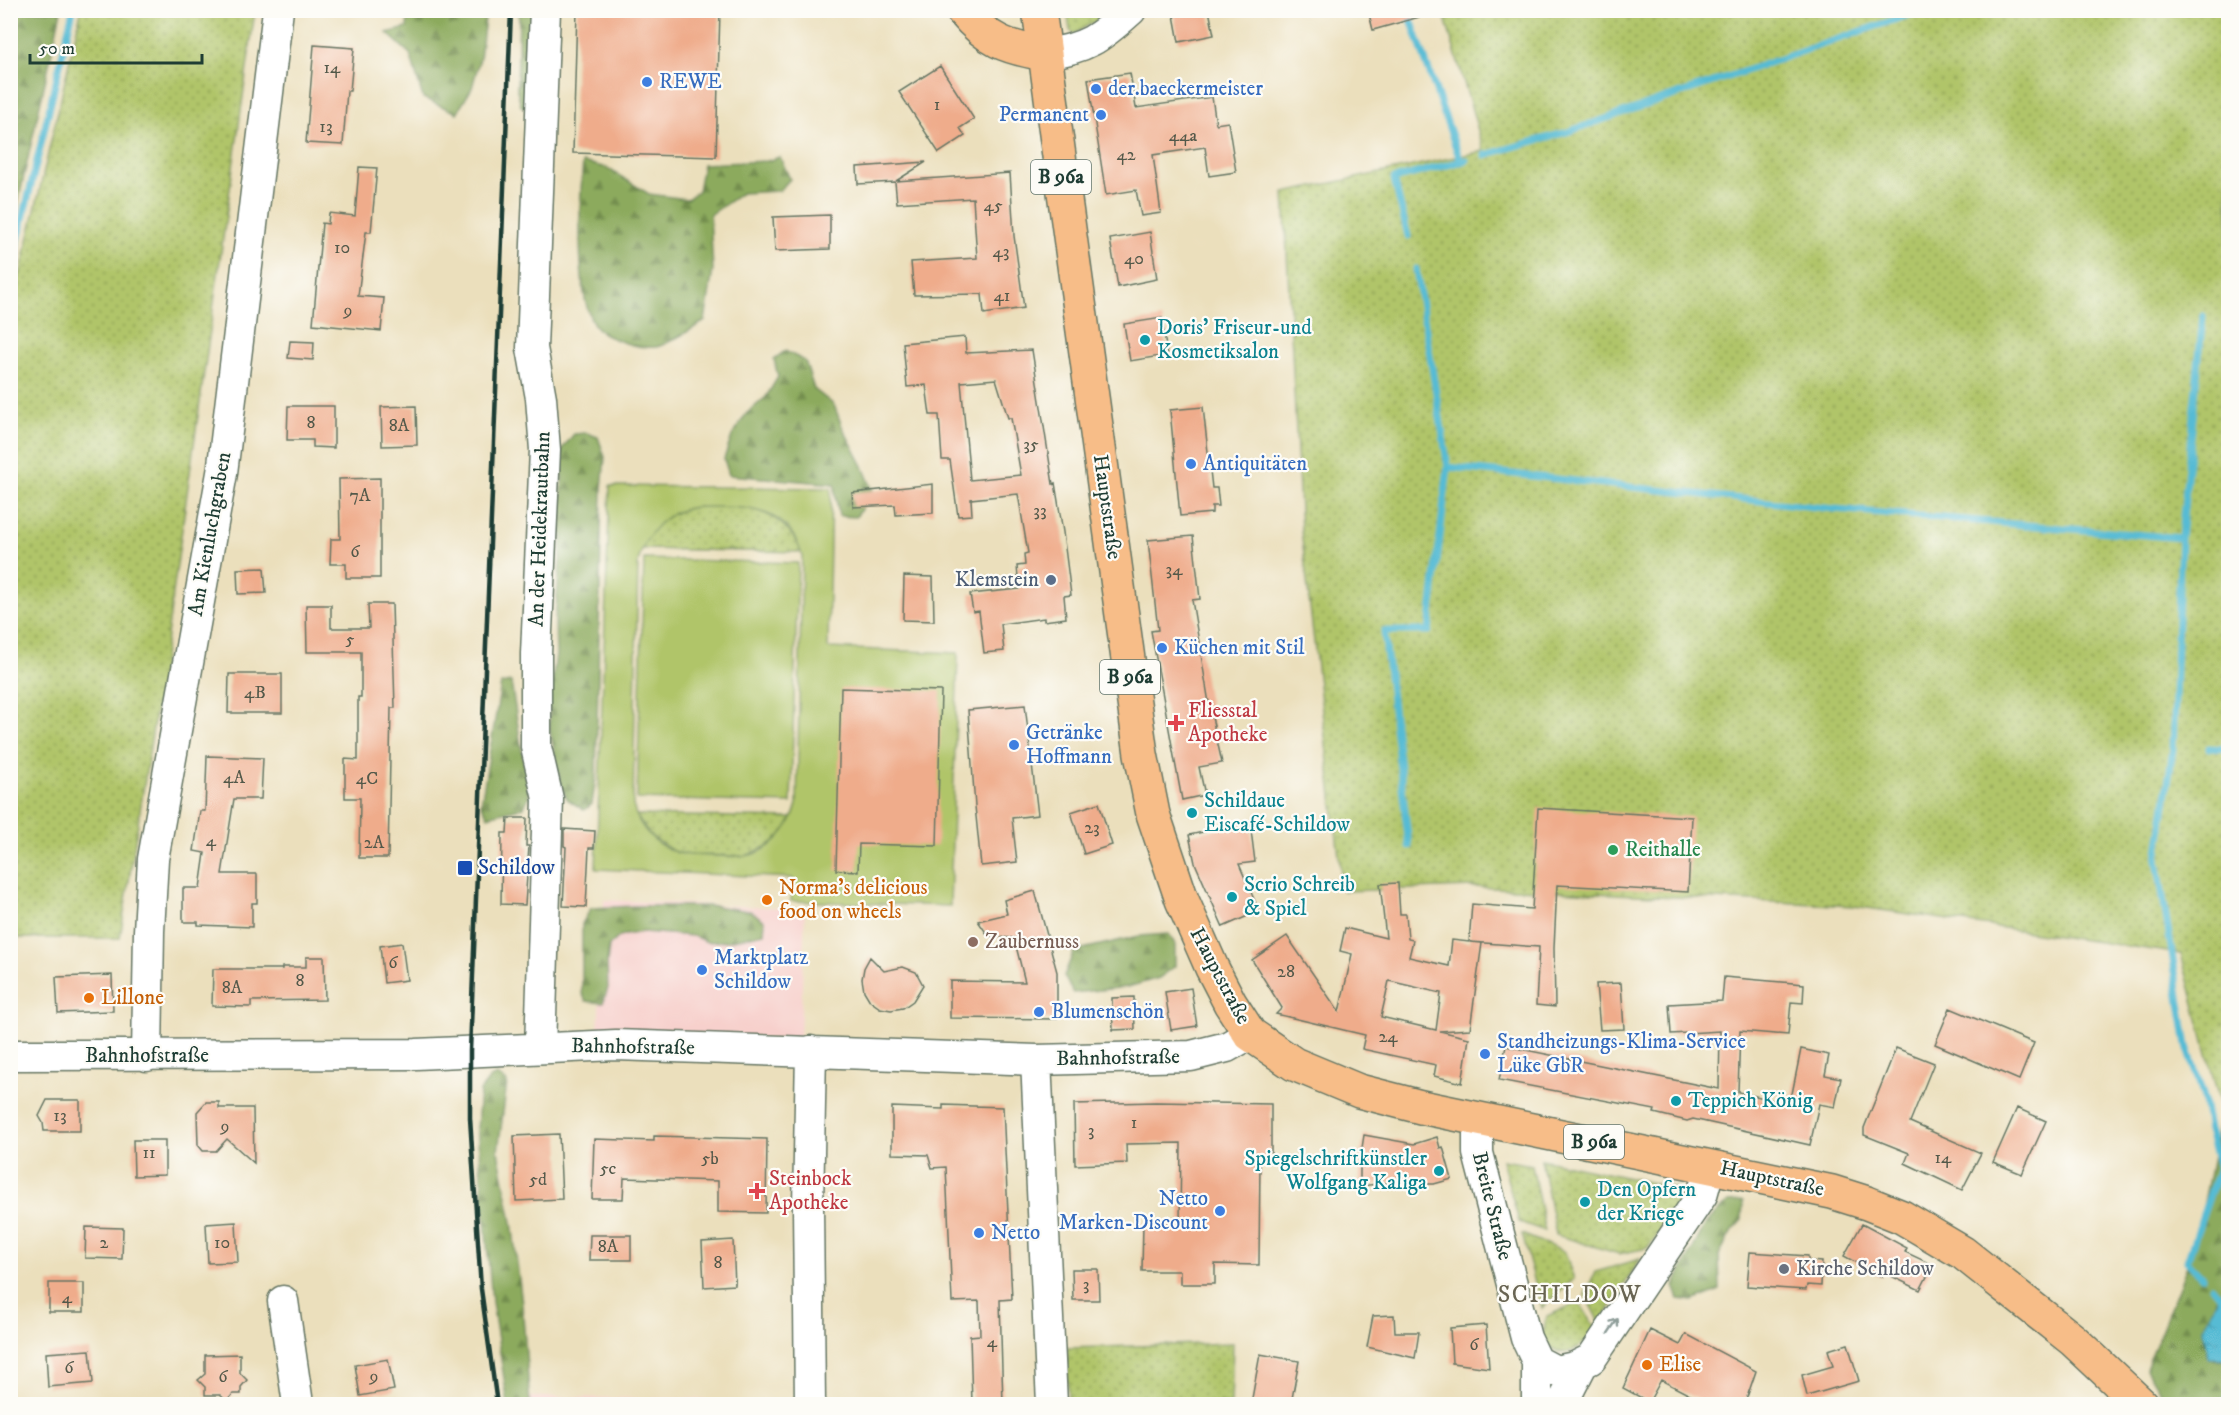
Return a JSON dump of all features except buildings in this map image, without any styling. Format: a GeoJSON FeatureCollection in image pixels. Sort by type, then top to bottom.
{"type":"FeatureCollection","features":[{"type":"Feature","properties":{"kind":"main road"},"geometry":{"type":"LineString","coordinates":[[962,10],[981,31],[1006,46],[1044,54]]}},
{"type":"Feature","properties":{"kind":"main road","name":"Hauptstraße"},"geometry":{"type":"LineString","coordinates":[[1039,10],[1139,743],[1153,814],[1182,900],[1203,949],[1230,1003],[1250,1034],[1294,1064],[1359,1092],[1421,1107],[1832,1192],[1902,1217],[1963,1253],[2073,1340],[2141,1404]]}},
{"type":"Feature","properties":{"kind":"street","name":"Am Kienluchgraben"},"geometry":{"type":"LineString","coordinates":[[147,1056],[149,931],[153,860],[222,473],[278,10]]}},
{"type":"Feature","properties":{"kind":"street","name":"An der Heidekrautbahn"},"geometry":{"type":"LineString","coordinates":[[540,1048],[548,799],[536,747],[536,654],[545,450],[532,348],[545,10]]}},
{"type":"Feature","properties":{"kind":"street"},"geometry":{"type":"LineString","coordinates":[[1044,54],[1069,51],[1089,43],[1107,32],[1131,10]]}},
{"type":"Feature","properties":{"kind":"street","name":"Bahnhofstraße"},"geometry":{"type":"LineString","coordinates":[[10,1055],[416,1054],[615,1045],[1036,1060],[1191,1056],[1227,1047],[1250,1034]]}},
{"type":"Feature","properties":{"kind":"street"},"geometry":{"type":"LineString","coordinates":[[810,1404],[808,1206],[811,1051]]}},
{"type":"Feature","properties":{"kind":"street"},"geometry":{"type":"LineString","coordinates":[[1036,1060],[1052,1404]]}},
{"type":"Feature","properties":{"kind":"street","name":"Breite Straße"},"geometry":{"type":"LineString","coordinates":[[1478,1118],[1478,1154],[1493,1216],[1526,1338],[1537,1361],[1537,1404]]}},
{"type":"Feature","properties":{"kind":"street"},"geometry":{"type":"LineString","coordinates":[[1537,1361],[1556,1371],[1575,1368],[1591,1359],[1702,1195],[1710,1166]]}},
{"type":"Feature","properties":{"kind":"street"},"geometry":{"type":"LineString","coordinates":[[283,1301],[298,1404]]}},
{"type":"Feature","properties":{"kind":"street"},"geometry":{"type":"LineString","coordinates":[[1562,1404],[1583,1363]]}},
{"type":"Feature","properties":{"kind":"shaded area","name":"Marktplatz Schildow"},"geometry":{"type":"Polygon","coordinates":[[[604,900],[805,909],[800,1040],[598,1032],[604,900]]]}},
{"type":"Feature","properties":{"kind":"shaded area"},"geometry":{"type":"Polygon","coordinates":[[[530,1397],[705,1399],[705,1404],[530,1404],[530,1397]]]}},
{"type":"Feature","properties":{"kind":"green space"},"geometry":{"type":"Polygon","coordinates":[[[10,11],[61,11],[11,234],[10,11]]]}},
{"type":"Feature","properties":{"kind":"green space"},"geometry":{"type":"Polygon","coordinates":[[[81,11],[255,11],[163,664],[120,938],[11,938],[11,314],[81,11]]]}},
{"type":"Feature","properties":{"kind":"green space"},"geometry":{"type":"Polygon","coordinates":[[[408,11],[486,11],[480,58],[472,88],[457,113],[423,98],[410,54],[387,33],[407,28],[408,11]]]}},
{"type":"Feature","properties":{"kind":"green space"},"geometry":{"type":"Polygon","coordinates":[[[519,11],[535,11],[529,109],[521,106],[517,90],[519,11]]]}},
{"type":"Feature","properties":{"kind":"green space"},"geometry":{"type":"Polygon","coordinates":[[[1067,11],[1112,11],[1074,34],[1070,30],[1067,11]]]}},
{"type":"Feature","properties":{"kind":"green space"},"geometry":{"type":"Polygon","coordinates":[[[1443,11],[2228,11],[2228,1111],[2222,1111],[2181,954],[1854,906],[1475,887],[1343,891],[1301,530],[1284,193],[1484,151],[1443,11]]]}},
{"type":"Feature","properties":{"kind":"green space"},"geometry":{"type":"Polygon","coordinates":[[[780,157],[790,179],[779,191],[742,193],[710,215],[713,270],[705,321],[656,347],[625,343],[597,328],[590,315],[585,297],[582,274],[580,223],[583,162],[607,168],[649,194],[687,199],[698,191],[703,164],[767,161],[780,157]]]}},
{"type":"Feature","properties":{"kind":"green space"},"geometry":{"type":"Polygon","coordinates":[[[785,351],[805,361],[814,389],[834,405],[862,464],[873,491],[856,517],[839,516],[835,484],[729,475],[724,459],[732,436],[746,414],[766,397],[778,377],[774,359],[785,351]]]}},
{"type":"Feature","properties":{"kind":"green space"},"geometry":{"type":"Polygon","coordinates":[[[587,433],[598,437],[605,457],[602,488],[596,776],[592,804],[584,810],[567,799],[561,784],[550,731],[549,706],[556,654],[555,619],[562,540],[562,449],[574,434],[587,433]]]}},
{"type":"Feature","properties":{"kind":"green space"},"geometry":{"type":"Polygon","coordinates":[[[610,486],[831,488],[828,648],[958,653],[950,906],[791,901],[792,878],[596,869],[610,486]],[[696,507],[675,513],[658,525],[641,551],[638,562],[633,805],[640,822],[651,837],[674,852],[690,855],[744,856],[754,854],[771,845],[785,830],[797,804],[802,556],[795,538],[786,526],[774,517],[745,508],[696,507]]]}},
{"type":"Feature","properties":{"kind":"green space"},"geometry":{"type":"Polygon","coordinates":[[[696,507],[731,507],[763,513],[786,528],[801,552],[641,549],[663,520],[678,512],[696,507]]]}},
{"type":"Feature","properties":{"kind":"green space"},"geometry":{"type":"Polygon","coordinates":[[[644,559],[798,563],[791,803],[637,799],[644,559]]]}},
{"type":"Feature","properties":{"kind":"green space"},"geometry":{"type":"Polygon","coordinates":[[[511,682],[529,796],[524,807],[488,816],[481,804],[501,684],[511,682]]]}},
{"type":"Feature","properties":{"kind":"green space"},"geometry":{"type":"Polygon","coordinates":[[[635,815],[793,818],[785,831],[771,844],[746,856],[689,855],[673,851],[651,836],[635,815]]]}},
{"type":"Feature","properties":{"kind":"green space"},"geometry":{"type":"Polygon","coordinates":[[[714,906],[750,911],[765,921],[764,933],[728,941],[707,942],[693,936],[643,932],[620,936],[609,946],[608,988],[603,1003],[586,1001],[582,993],[582,924],[591,908],[714,906]]]}},
{"type":"Feature","properties":{"kind":"green space"},"geometry":{"type":"Polygon","coordinates":[[[1169,934],[1175,944],[1175,966],[1159,978],[1128,987],[1073,993],[1064,976],[1074,951],[1139,936],[1169,934]]]}},
{"type":"Feature","properties":{"kind":"green space"},"geometry":{"type":"Polygon","coordinates":[[[497,1075],[507,1082],[498,1151],[512,1222],[522,1304],[530,1404],[508,1404],[492,1302],[477,1128],[480,1091],[490,1078],[497,1075]]]}},
{"type":"Feature","properties":{"kind":"green space"},"geometry":{"type":"Polygon","coordinates":[[[2222,1111],[2228,1111],[2228,1404],[2167,1404],[2146,1369],[2196,1243],[2222,1111]]]}},
{"type":"Feature","properties":{"kind":"green space"},"geometry":{"type":"Polygon","coordinates":[[[1541,1159],[1676,1188],[1679,1202],[1676,1211],[1647,1248],[1619,1254],[1556,1235],[1541,1159]]]}},
{"type":"Feature","properties":{"kind":"green space"},"geometry":{"type":"Polygon","coordinates":[[[1502,1160],[1532,1165],[1545,1231],[1519,1222],[1502,1160]]]}},
{"type":"Feature","properties":{"kind":"green space"},"geometry":{"type":"Polygon","coordinates":[[[1743,1201],[1742,1220],[1732,1231],[1719,1255],[1720,1290],[1693,1301],[1679,1299],[1674,1286],[1706,1223],[1728,1202],[1743,1201]]]}},
{"type":"Feature","properties":{"kind":"green space"},"geometry":{"type":"Polygon","coordinates":[[[1522,1234],[1565,1252],[1574,1279],[1542,1308],[1522,1234]]]}},
{"type":"Feature","properties":{"kind":"green space"},"geometry":{"type":"Polygon","coordinates":[[[1640,1259],[1600,1324],[1585,1295],[1595,1272],[1640,1259]]]}},
{"type":"Feature","properties":{"kind":"green space"},"geometry":{"type":"Polygon","coordinates":[[[1579,1302],[1597,1331],[1576,1349],[1562,1353],[1556,1351],[1542,1336],[1547,1316],[1579,1302]]]}},
{"type":"Feature","properties":{"kind":"green space"},"geometry":{"type":"Polygon","coordinates":[[[1233,1343],[1231,1404],[1068,1404],[1067,1348],[1233,1343]]]}},
{"type":"Feature","properties":{"kind":"water"},"geometry":{"type":"Polygon","coordinates":[[[2228,1286],[2228,1359],[2208,1358],[2203,1328],[2217,1299],[2228,1286]]]}},
{"type":"Feature","properties":{"kind":"waterway"},"geometry":{"type":"LineString","coordinates":[[10,273],[73,10]]}},
{"type":"Feature","properties":{"kind":"waterway"},"geometry":{"type":"LineString","coordinates":[[1485,155],[1567,132],[1923,10]]}},
{"type":"Feature","properties":{"kind":"waterway"},"geometry":{"type":"LineString","coordinates":[[1408,11],[1461,162]]}},
{"type":"Feature","properties":{"kind":"waterway"},"geometry":{"type":"LineString","coordinates":[[1408,236],[1394,179],[1466,160]]}},
{"type":"Feature","properties":{"kind":"waterway"},"geometry":{"type":"LineString","coordinates":[[1416,269],[1448,467]]}},
{"type":"Feature","properties":{"kind":"waterway"},"geometry":{"type":"LineString","coordinates":[[2202,1277],[2187,1261],[2219,1168],[2203,1094],[2187,1046],[2157,860],[2173,749],[2181,538],[2203,316]]}},
{"type":"Feature","properties":{"kind":"waterway"},"geometry":{"type":"LineString","coordinates":[[1409,846],[1384,631],[1429,631],[1448,467],[1834,509],[2181,538]]}},
{"type":"Feature","properties":{"kind":"waterway"},"geometry":{"type":"LineString","coordinates":[[2209,748],[2228,749]]}},
{"type":"Feature","properties":{"kind":"waterway"},"geometry":{"type":"LineString","coordinates":[[2212,1287],[2220,1297],[2228,1318]]}},
{"type":"Feature","properties":{"kind":"waterway"},"geometry":{"type":"LineString","coordinates":[[2221,1404],[2228,1399]]}},
{"type":"Feature","properties":{"kind":"railway"},"geometry":{"type":"LineString","coordinates":[[497,1404],[481,1289],[470,1118],[470,1051],[511,10]]}},
{"type":"Feature","properties":{"kind":"place","name":"REWE"},"geometry":{"type":"Point","coordinates":[647,82]}},
{"type":"Feature","properties":{"kind":"place","name":"der.baeckermeister"},"geometry":{"type":"Point","coordinates":[1096,89]}},
{"type":"Feature","properties":{"kind":"place","name":"Permanent"},"geometry":{"type":"Point","coordinates":[1101,115]}},
{"type":"Feature","properties":{"kind":"place","name":"Doris' Friseur-und Kosmetiksalon"},"geometry":{"type":"Point","coordinates":[1145,340]}},
{"type":"Feature","properties":{"kind":"place","name":"Antiquitäten"},"geometry":{"type":"Point","coordinates":[1191,464]}},
{"type":"Feature","properties":{"kind":"place","name":"Klemstein"},"geometry":{"type":"Point","coordinates":[1051,580]}},
{"type":"Feature","properties":{"kind":"place","name":"Küchen mit Stil"},"geometry":{"type":"Point","coordinates":[1162,648]}},
{"type":"Feature","properties":{"kind":"place","name":"Fliesstal Apotheke"},"geometry":{"type":"Point","coordinates":[1176,723]}},
{"type":"Feature","properties":{"kind":"place","name":"Getränke Hoffmann"},"geometry":{"type":"Point","coordinates":[1014,745]}},
{"type":"Feature","properties":{"kind":"place","name":"Schildaue Eiscafé-Schildow"},"geometry":{"type":"Point","coordinates":[1192,813]}},
{"type":"Feature","properties":{"kind":"place","name":"Reithalle"},"geometry":{"type":"Point","coordinates":[1613,850]}},
{"type":"Feature","properties":{"kind":"place","name":"Schildow"},"geometry":{"type":"Point","coordinates":[465,868]}},
{"type":"Feature","properties":{"kind":"place","name":"Scrio Schreib & Spiel"},"geometry":{"type":"Point","coordinates":[1232,897]}},
{"type":"Feature","properties":{"kind":"place","name":"Norma’s delicious food on wheels"},"geometry":{"type":"Point","coordinates":[767,900]}},
{"type":"Feature","properties":{"kind":"place","name":"Zaubernuss"},"geometry":{"type":"Point","coordinates":[973,942]}},
{"type":"Feature","properties":{"kind":"place","name":"Marktplatz Schildow"},"geometry":{"type":"Point","coordinates":[702,970]}},
{"type":"Feature","properties":{"kind":"place","name":"Lillone"},"geometry":{"type":"Point","coordinates":[89,998]}},
{"type":"Feature","properties":{"kind":"place","name":"Blumenschön"},"geometry":{"type":"Point","coordinates":[1039,1012]}},
{"type":"Feature","properties":{"kind":"place","name":"Standheizungs-Klima-Service Lüke GbR"},"geometry":{"type":"Point","coordinates":[1485,1054]}},
{"type":"Feature","properties":{"kind":"place","name":"Teppich König"},"geometry":{"type":"Point","coordinates":[1676,1101]}},
{"type":"Feature","properties":{"kind":"place","name":"Spiegelschriftkünstler Wolfgang Kaliga"},"geometry":{"type":"Point","coordinates":[1439,1171]}},
{"type":"Feature","properties":{"kind":"place","name":"Steinbock Apotheke"},"geometry":{"type":"Point","coordinates":[757,1191]}},
{"type":"Feature","properties":{"kind":"place","name":"Den Opfern der Kriege"},"geometry":{"type":"Point","coordinates":[1585,1202]}},
{"type":"Feature","properties":{"kind":"place","name":"Netto Marken-Discount"},"geometry":{"type":"Point","coordinates":[1220,1211]}},
{"type":"Feature","properties":{"kind":"place","name":"Netto"},"geometry":{"type":"Point","coordinates":[979,1233]}},
{"type":"Feature","properties":{"kind":"place","name":"Kirche Schildow"},"geometry":{"type":"Point","coordinates":[1784,1269]}},
{"type":"Feature","properties":{"kind":"place","name":"Elise"},"geometry":{"type":"Point","coordinates":[1647,1365]}},
{"type":"Feature","properties":{"kind":"district","name":"SCHILDOW"},"geometry":{"type":"Point","coordinates":[1570,1295]}}]}
